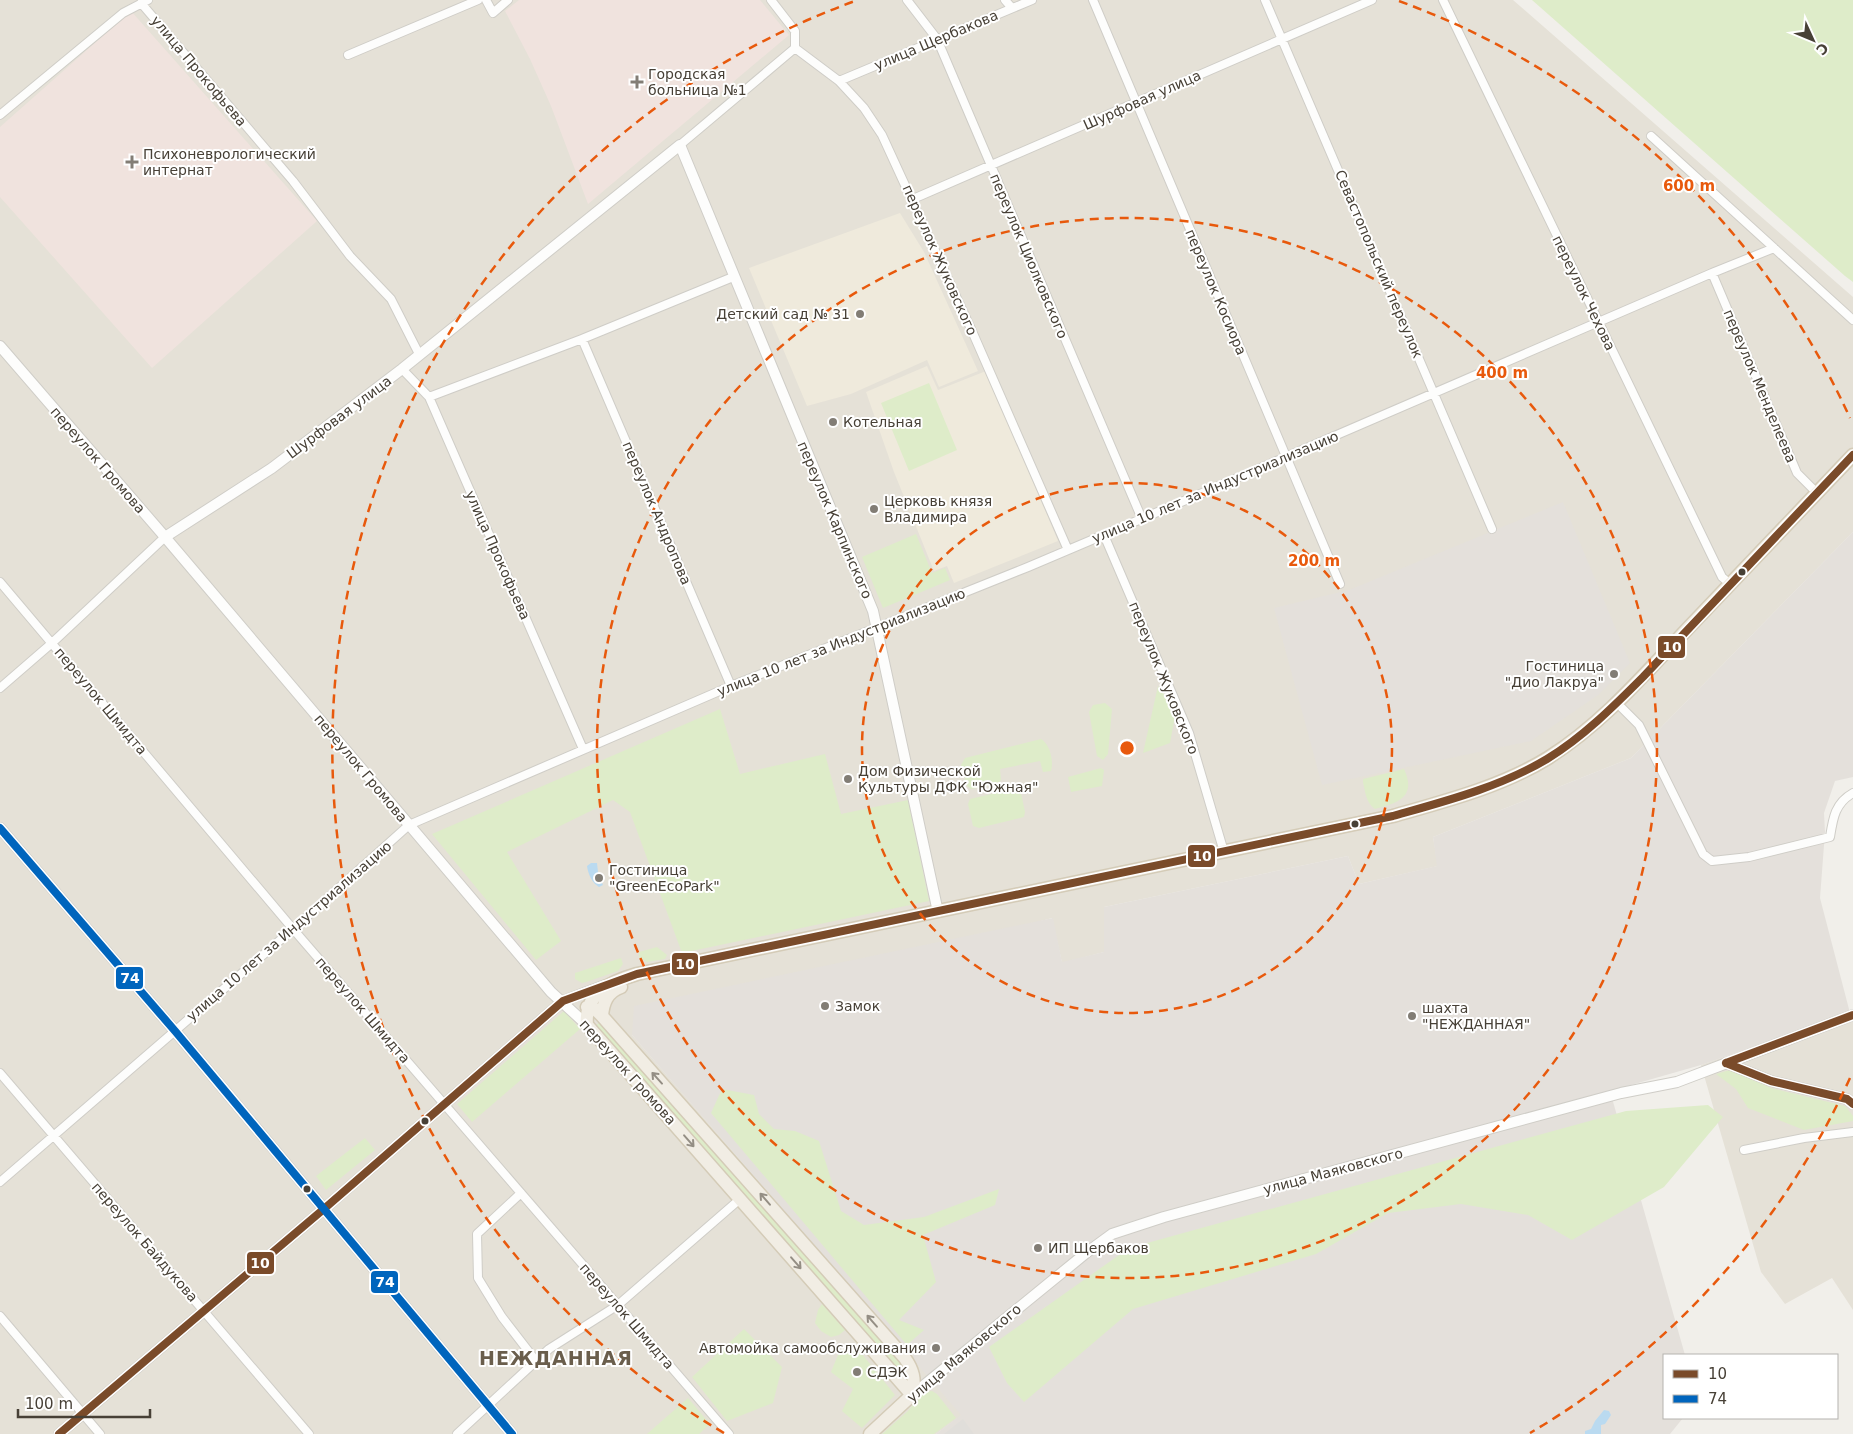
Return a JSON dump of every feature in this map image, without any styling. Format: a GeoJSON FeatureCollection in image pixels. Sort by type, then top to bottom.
{"type":"FeatureCollection","features":[{"type":"Feature","properties":{"kind":"main road"},"geometry":{"type":"LineString","coordinates":[[587,1026],[587,1006],[598,993],[631,976],[682,964],[939,915],[1369,825],[1429,809],[1526,770],[1569,743],[1619,705],[1820,495],[1853,455]]}},
{"type":"Feature","properties":{"kind":"main road"},"geometry":{"type":"LineString","coordinates":[[1820,495],[1853,466]]}},
{"type":"Feature","properties":{"kind":"main road","name":"переулок Громова"},"geometry":{"type":"LineString","coordinates":[[612,986],[602,1006],[602,1016],[904,1356],[911,1366],[914,1377],[912,1395]]}},
{"type":"Feature","properties":{"kind":"main road"},"geometry":{"type":"LineString","coordinates":[[587,1006],[602,1016]]}},
{"type":"Feature","properties":{"kind":"main road","name":"переулок Громова"},"geometry":{"type":"LineString","coordinates":[[587,1026],[912,1395]]}},
{"type":"Feature","properties":{"kind":"main road","name":"улица Маяковского"},"geometry":{"type":"LineString","coordinates":[[870,1434],[912,1395]]}},
{"type":"Feature","properties":{"kind":"street"},"geometry":{"type":"LineString","coordinates":[[348,55],[478,0]]}},
{"type":"Feature","properties":{"kind":"street"},"geometry":{"type":"LineString","coordinates":[[486,0],[493,13],[508,0]]}},
{"type":"Feature","properties":{"kind":"street"},"geometry":{"type":"LineString","coordinates":[[680,145],[795,48],[795,30],[771,0]]}},
{"type":"Feature","properties":{"kind":"street","name":"переулок Циолковского"},"geometry":{"type":"LineString","coordinates":[[907,0],[937,40],[1142,519]]}},
{"type":"Feature","properties":{"kind":"street"},"geometry":{"type":"LineString","coordinates":[[1005,0],[1012,8]]}},
{"type":"Feature","properties":{"kind":"street","name":"улица Щербакова"},"geometry":{"type":"LineString","coordinates":[[839,81],[1032,0]]}},
{"type":"Feature","properties":{"kind":"street","name":"переулок Косиора"},"geometry":{"type":"LineString","coordinates":[[1093,0],[1340,584]]}},
{"type":"Feature","properties":{"kind":"street","name":"Севастопольский переулок"},"geometry":{"type":"LineString","coordinates":[[1265,0],[1492,529]]}},
{"type":"Feature","properties":{"kind":"street","name":"Шурфовая улица"},"geometry":{"type":"LineString","coordinates":[[913,199],[1372,0]]}},
{"type":"Feature","properties":{"kind":"street","name":"переулок Чехова"},"geometry":{"type":"LineString","coordinates":[[1443,0],[1722,577],[1732,587]]}},
{"type":"Feature","properties":{"kind":"street"},"geometry":{"type":"LineString","coordinates":[[0,115],[123,13],[144,2]]}},
{"type":"Feature","properties":{"kind":"street","name":"улица Прокофьева"},"geometry":{"type":"LineString","coordinates":[[144,2],[293,181],[350,256],[391,299],[419,354]]}},
{"type":"Feature","properties":{"kind":"street","name":"переулок Жуковского"},"geometry":{"type":"LineString","coordinates":[[795,48],[839,81],[864,108],[882,135],[913,199],[1068,550]]}},
{"type":"Feature","properties":{"kind":"street"},"geometry":{"type":"LineString","coordinates":[[1651,136],[1853,320]]}},
{"type":"Feature","properties":{"kind":"street","name":"Шурфовая улица"},"geometry":{"type":"LineString","coordinates":[[0,688],[52,643],[165,537],[272,468],[402,368],[680,145]]}},
{"type":"Feature","properties":{"kind":"street","name":"переулок Карпинского"},"geometry":{"type":"LineString","coordinates":[[680,145],[869,602],[877,628],[939,915]]}},
{"type":"Feature","properties":{"kind":"street","name":"улица 10 лет за Индустриализацию"},"geometry":{"type":"LineString","coordinates":[[0,1182],[293,929],[410,825],[731,686],[1142,519],[1434,392],[1774,248]]}},
{"type":"Feature","properties":{"kind":"street","name":"переулок Менделеева"},"geometry":{"type":"LineString","coordinates":[[1712,273],[1797,473],[1820,495]]}},
{"type":"Feature","properties":{"kind":"street"},"geometry":{"type":"LineString","coordinates":[[429,397],[582,339],[734,277]]}},
{"type":"Feature","properties":{"kind":"street","name":"переулок Андропова"},"geometry":{"type":"LineString","coordinates":[[582,339],[731,686]]}},
{"type":"Feature","properties":{"kind":"street","name":"переулок Громова"},"geometry":{"type":"LineString","coordinates":[[0,346],[552,992],[587,1026]]}},
{"type":"Feature","properties":{"kind":"street","name":"улица Прокофьева"},"geometry":{"type":"LineString","coordinates":[[402,368],[429,397],[583,749]]}},
{"type":"Feature","properties":{"kind":"street","name":"переулок Жуковского"},"geometry":{"type":"LineString","coordinates":[[1104,535],[1189,734],[1224,856]]}},
{"type":"Feature","properties":{"kind":"street","name":"переулок Шмидта"},"geometry":{"type":"LineString","coordinates":[[0,582],[293,929],[729,1434]]}},
{"type":"Feature","properties":{"kind":"street"},"geometry":{"type":"LineString","coordinates":[[1619,705],[1640,725],[1702,854],[1712,861],[1748,857],[1830,837],[1834,813],[1846,796],[1853,793]]}},
{"type":"Feature","properties":{"kind":"street"},"geometry":{"type":"LineString","coordinates":[[0,828],[175,1030],[512,1434]]}},
{"type":"Feature","properties":{"kind":"street"},"geometry":{"type":"LineString","coordinates":[[59,1434],[325,1208],[563,1001],[612,986]]}},
{"type":"Feature","properties":{"kind":"street"},"geometry":{"type":"LineString","coordinates":[[563,1001],[587,1006]]}},
{"type":"Feature","properties":{"kind":"street","name":"улица Маяковского"},"geometry":{"type":"LineString","coordinates":[[912,1395],[1086,1253],[1112,1234],[1173,1214],[1602,1098],[1677,1082],[1853,1015]]}},
{"type":"Feature","properties":{"kind":"street"},"geometry":{"type":"LineString","coordinates":[[1726,1063],[1771,1081],[1847,1099],[1853,1104]]}},
{"type":"Feature","properties":{"kind":"street","name":"переулок Байдукова"},"geometry":{"type":"LineString","coordinates":[[0,1074],[309,1434]]}},
{"type":"Feature","properties":{"kind":"street"},"geometry":{"type":"LineString","coordinates":[[1744,1150],[1804,1138],[1853,1132]]}},
{"type":"Feature","properties":{"kind":"street"},"geometry":{"type":"LineString","coordinates":[[521,1193],[477,1234],[478,1278],[502,1317],[536,1361]]}},
{"type":"Feature","properties":{"kind":"street"},"geometry":{"type":"LineString","coordinates":[[457,1434],[549,1349],[618,1305],[740,1199]]}},
{"type":"Feature","properties":{"kind":"street"},"geometry":{"type":"LineString","coordinates":[[0,1316],[100,1434]]}},
{"type":"Feature","properties":{"kind":"shaded area"},"geometry":{"type":"Polygon","coordinates":[[[0,0],[1513,0],[1853,297],[1853,532],[1631,758],[1433,837],[1438,866],[1359,884],[1348,856],[1104,907],[1104,952],[1062,963],[1052,918],[632,1035],[962,1415],[936,1434],[0,1434],[0,0]]]}},
{"type":"Feature","properties":{"kind":"shaded area","name":"Городская больница №1"},"geometry":{"type":"Polygon","coordinates":[[[519,0],[760,0],[789,35],[588,204],[551,106],[530,59],[505,11],[519,0]]]}},
{"type":"Feature","properties":{"kind":"shaded area","name":"Психоневрологический интернат"},"geometry":{"type":"Polygon","coordinates":[[[131,11],[317,221],[152,368],[0,197],[0,127],[131,11]]]}},
{"type":"Feature","properties":{"kind":"shaded area","name":"Детский сад № 31"},"geometry":{"type":"Polygon","coordinates":[[[900,213],[924,252],[978,371],[939,387],[927,360],[851,394],[807,406],[749,268],[900,213]]]}},
{"type":"Feature","properties":{"kind":"shaded area"},"geometry":{"type":"Polygon","coordinates":[[[927,366],[938,390],[986,371],[1058,541],[954,583],[947,566],[934,571],[894,472],[866,392],[927,366]]]}},
{"type":"Feature","properties":{"kind":"shaded area"},"geometry":{"type":"Polygon","coordinates":[[[1563,502],[1630,663],[1598,695],[1531,741],[1322,785],[1274,608],[1349,590],[1563,502]]]}},
{"type":"Feature","properties":{"kind":"shaded area"},"geometry":{"type":"Polygon","coordinates":[[[1853,532],[1853,777],[1835,781],[1824,813],[1825,832],[1820,898],[1850,1013],[1701,1065],[1610,1091],[1685,1354],[1663,1354],[1663,1419],[1682,1419],[1670,1434],[936,1434],[961,1415],[632,1035],[634,1006],[1053,918],[1062,962],[1104,952],[1104,907],[1348,856],[1359,884],[1437,866],[1433,837],[1631,758],[1853,532]]]}},
{"type":"Feature","properties":{"kind":"shaded area"},"geometry":{"type":"Polygon","coordinates":[[[1853,1011],[1853,1310],[1832,1278],[1785,1304],[1761,1272],[1701,1065],[1853,1011]]]}},
{"type":"Feature","properties":{"kind":"shaded area"},"geometry":{"type":"Polygon","coordinates":[[[963,1419],[974,1434],[944,1434],[963,1419]]]}},
{"type":"Feature","properties":{"kind":"green space"},"geometry":{"type":"Polygon","coordinates":[[[1532,0],[1853,0],[1853,282],[1845,276],[1532,0]]]}},
{"type":"Feature","properties":{"kind":"green space"},"geometry":{"type":"Polygon","coordinates":[[[929,383],[957,450],[909,471],[881,403],[929,383]]]}},
{"type":"Feature","properties":{"kind":"green space"},"geometry":{"type":"Polygon","coordinates":[[[916,534],[932,573],[945,568],[950,580],[883,608],[862,557],[916,534]]]}},
{"type":"Feature","properties":{"kind":"green space"},"geometry":{"type":"Polygon","coordinates":[[[1158,686],[1176,710],[1170,743],[1143,753],[1158,686]]]}},
{"type":"Feature","properties":{"kind":"green space"},"geometry":{"type":"Polygon","coordinates":[[[1105,703],[1112,709],[1108,754],[1103,760],[1097,756],[1089,712],[1093,705],[1105,703]]]}},
{"type":"Feature","properties":{"kind":"green space"},"geometry":{"type":"Polygon","coordinates":[[[720,709],[740,774],[825,754],[841,814],[908,800],[929,901],[682,953],[630,812],[613,800],[507,852],[561,941],[536,960],[432,834],[720,709]]]}},
{"type":"Feature","properties":{"kind":"green space"},"geometry":{"type":"Polygon","coordinates":[[[1041,739],[1047,745],[1050,753],[1051,771],[1043,772],[1040,761],[1000,769],[1001,780],[997,784],[971,789],[967,786],[961,765],[965,758],[1041,739]]]}},
{"type":"Feature","properties":{"kind":"green space"},"geometry":{"type":"Polygon","coordinates":[[[1101,768],[1104,770],[1102,786],[1071,792],[1068,777],[1101,768]]]}},
{"type":"Feature","properties":{"kind":"green space"},"geometry":{"type":"Polygon","coordinates":[[[1404,769],[1408,786],[1407,792],[1398,801],[1375,809],[1368,800],[1363,779],[1404,769]]]}},
{"type":"Feature","properties":{"kind":"green space"},"geometry":{"type":"Polygon","coordinates":[[[1013,789],[1021,793],[1025,812],[1024,817],[979,828],[973,826],[968,804],[970,799],[1013,789]]]}},
{"type":"Feature","properties":{"kind":"green space"},"geometry":{"type":"Polygon","coordinates":[[[657,947],[667,955],[665,959],[647,962],[639,957],[639,952],[657,947]]]}},
{"type":"Feature","properties":{"kind":"green space"},"geometry":{"type":"Polygon","coordinates":[[[621,958],[623,964],[618,971],[582,983],[575,979],[575,973],[621,958]]]}},
{"type":"Feature","properties":{"kind":"green space"},"geometry":{"type":"Polygon","coordinates":[[[564,1011],[580,1029],[472,1122],[457,1104],[564,1011]]]}},
{"type":"Feature","properties":{"kind":"green space"},"geometry":{"type":"Polygon","coordinates":[[[600,1022],[903,1366],[897,1372],[594,1027],[600,1022]]]}},
{"type":"Feature","properties":{"kind":"green space"},"geometry":{"type":"Polygon","coordinates":[[[1730,1070],[1771,1088],[1845,1106],[1853,1116],[1853,1121],[1804,1130],[1748,1108],[1736,1089],[1716,1074],[1730,1070]]]}},
{"type":"Feature","properties":{"kind":"green space"},"geometry":{"type":"Polygon","coordinates":[[[722,1089],[754,1095],[759,1114],[774,1129],[795,1131],[819,1141],[841,1211],[864,1225],[924,1217],[999,1189],[995,1205],[923,1235],[936,1282],[899,1320],[924,1330],[907,1345],[711,1113],[722,1089]]]}},
{"type":"Feature","properties":{"kind":"green space"},"geometry":{"type":"Polygon","coordinates":[[[1708,1105],[1723,1117],[1664,1187],[1572,1240],[1528,1215],[1461,1204],[1388,1213],[1316,1254],[1133,1309],[1024,1402],[1007,1383],[989,1347],[1129,1248],[1626,1111],[1708,1105]]]}},
{"type":"Feature","properties":{"kind":"green space"},"geometry":{"type":"Polygon","coordinates":[[[365,1138],[375,1150],[326,1190],[316,1176],[365,1138]]]}},
{"type":"Feature","properties":{"kind":"green space"},"geometry":{"type":"Polygon","coordinates":[[[822,1304],[845,1330],[839,1335],[831,1337],[821,1331],[815,1323],[818,1310],[822,1304]]]}},
{"type":"Feature","properties":{"kind":"green space"},"geometry":{"type":"Polygon","coordinates":[[[744,1329],[782,1367],[773,1403],[727,1421],[692,1377],[744,1329]]]}},
{"type":"Feature","properties":{"kind":"green space"},"geometry":{"type":"Polygon","coordinates":[[[858,1349],[895,1395],[862,1428],[842,1411],[853,1389],[831,1372],[840,1350],[858,1349]]]}},
{"type":"Feature","properties":{"kind":"green space"},"geometry":{"type":"Polygon","coordinates":[[[932,1391],[937,1394],[956,1418],[934,1434],[882,1434],[908,1411],[923,1392],[932,1391]]]}},
{"type":"Feature","properties":{"kind":"green space"},"geometry":{"type":"Polygon","coordinates":[[[688,1398],[710,1424],[699,1434],[647,1434],[688,1398]]]}},
{"type":"Feature","properties":{"kind":"water"},"geometry":{"type":"Polygon","coordinates":[[[591,863],[597,863],[598,872],[603,877],[601,881],[603,885],[599,887],[592,881],[588,872],[587,866],[591,863]]]}},
{"type":"Feature","properties":{"kind":"water"},"geometry":{"type":"Polygon","coordinates":[[[1604,1410],[1609,1411],[1611,1415],[1605,1424],[1601,1425],[1601,1434],[1585,1434],[1585,1431],[1591,1429],[1604,1410]]]}},
{"type":"Feature","properties":{"kind":"transit line","name":"10"},"geometry":{"type":"LineString","coordinates":[[59,1434],[325,1208],[563,1001],[637,974],[1393,816],[1433,805],[1511,778],[1560,750],[1609,710],[1643,677],[1853,455]]}},
{"type":"Feature","properties":{"kind":"transit line","name":"74"},"geometry":{"type":"LineString","coordinates":[[0,828],[175,1031],[512,1434]]}},
{"type":"Feature","properties":{"kind":"transit line","name":"10"},"geometry":{"type":"LineString","coordinates":[[1726,1063],[1853,1015]]}},
{"type":"Feature","properties":{"kind":"transit line","name":"10"},"geometry":{"type":"LineString","coordinates":[[1726,1063],[1771,1081],[1847,1099],[1853,1104]]}},
{"type":"Feature","properties":{"kind":"place","name":"Городская больница №1"},"geometry":{"type":"Point","coordinates":[637,82]}},
{"type":"Feature","properties":{"kind":"place","name":"Психоневрологический интернат"},"geometry":{"type":"Point","coordinates":[132,162]}},
{"type":"Feature","properties":{"kind":"place","name":"Детский сад № 31"},"geometry":{"type":"Point","coordinates":[860,314]}},
{"type":"Feature","properties":{"kind":"place","name":"Котельная"},"geometry":{"type":"Point","coordinates":[833,422]}},
{"type":"Feature","properties":{"kind":"place","name":"Церковь князя Владимира"},"geometry":{"type":"Point","coordinates":[874,509]}},
{"type":"Feature","properties":{"kind":"place","name":"Гостиница \"Дио Лакруа\""},"geometry":{"type":"Point","coordinates":[1614,674]}},
{"type":"Feature","properties":{"kind":"place","name":"Дом Физической Культуры ДФК \"Южная\""},"geometry":{"type":"Point","coordinates":[848,779]}},
{"type":"Feature","properties":{"kind":"place","name":"Гостиница \"GreenEcoPark\""},"geometry":{"type":"Point","coordinates":[599,878]}},
{"type":"Feature","properties":{"kind":"place","name":"Замок"},"geometry":{"type":"Point","coordinates":[825,1006]}},
{"type":"Feature","properties":{"kind":"place","name":"шахта \"НЕЖДАННАЯ\""},"geometry":{"type":"Point","coordinates":[1412,1016]}},
{"type":"Feature","properties":{"kind":"place","name":"ИП Щербаков"},"geometry":{"type":"Point","coordinates":[1038,1248]}},
{"type":"Feature","properties":{"kind":"place","name":"Автомойка самообслуживания"},"geometry":{"type":"Point","coordinates":[936,1348]}},
{"type":"Feature","properties":{"kind":"place","name":"СДЭК"},"geometry":{"type":"Point","coordinates":[857,1372]}},
{"type":"Feature","properties":{"kind":"district","name":"НЕЖДАННАЯ"},"geometry":{"type":"Point","coordinates":[556,1358]}}]}
